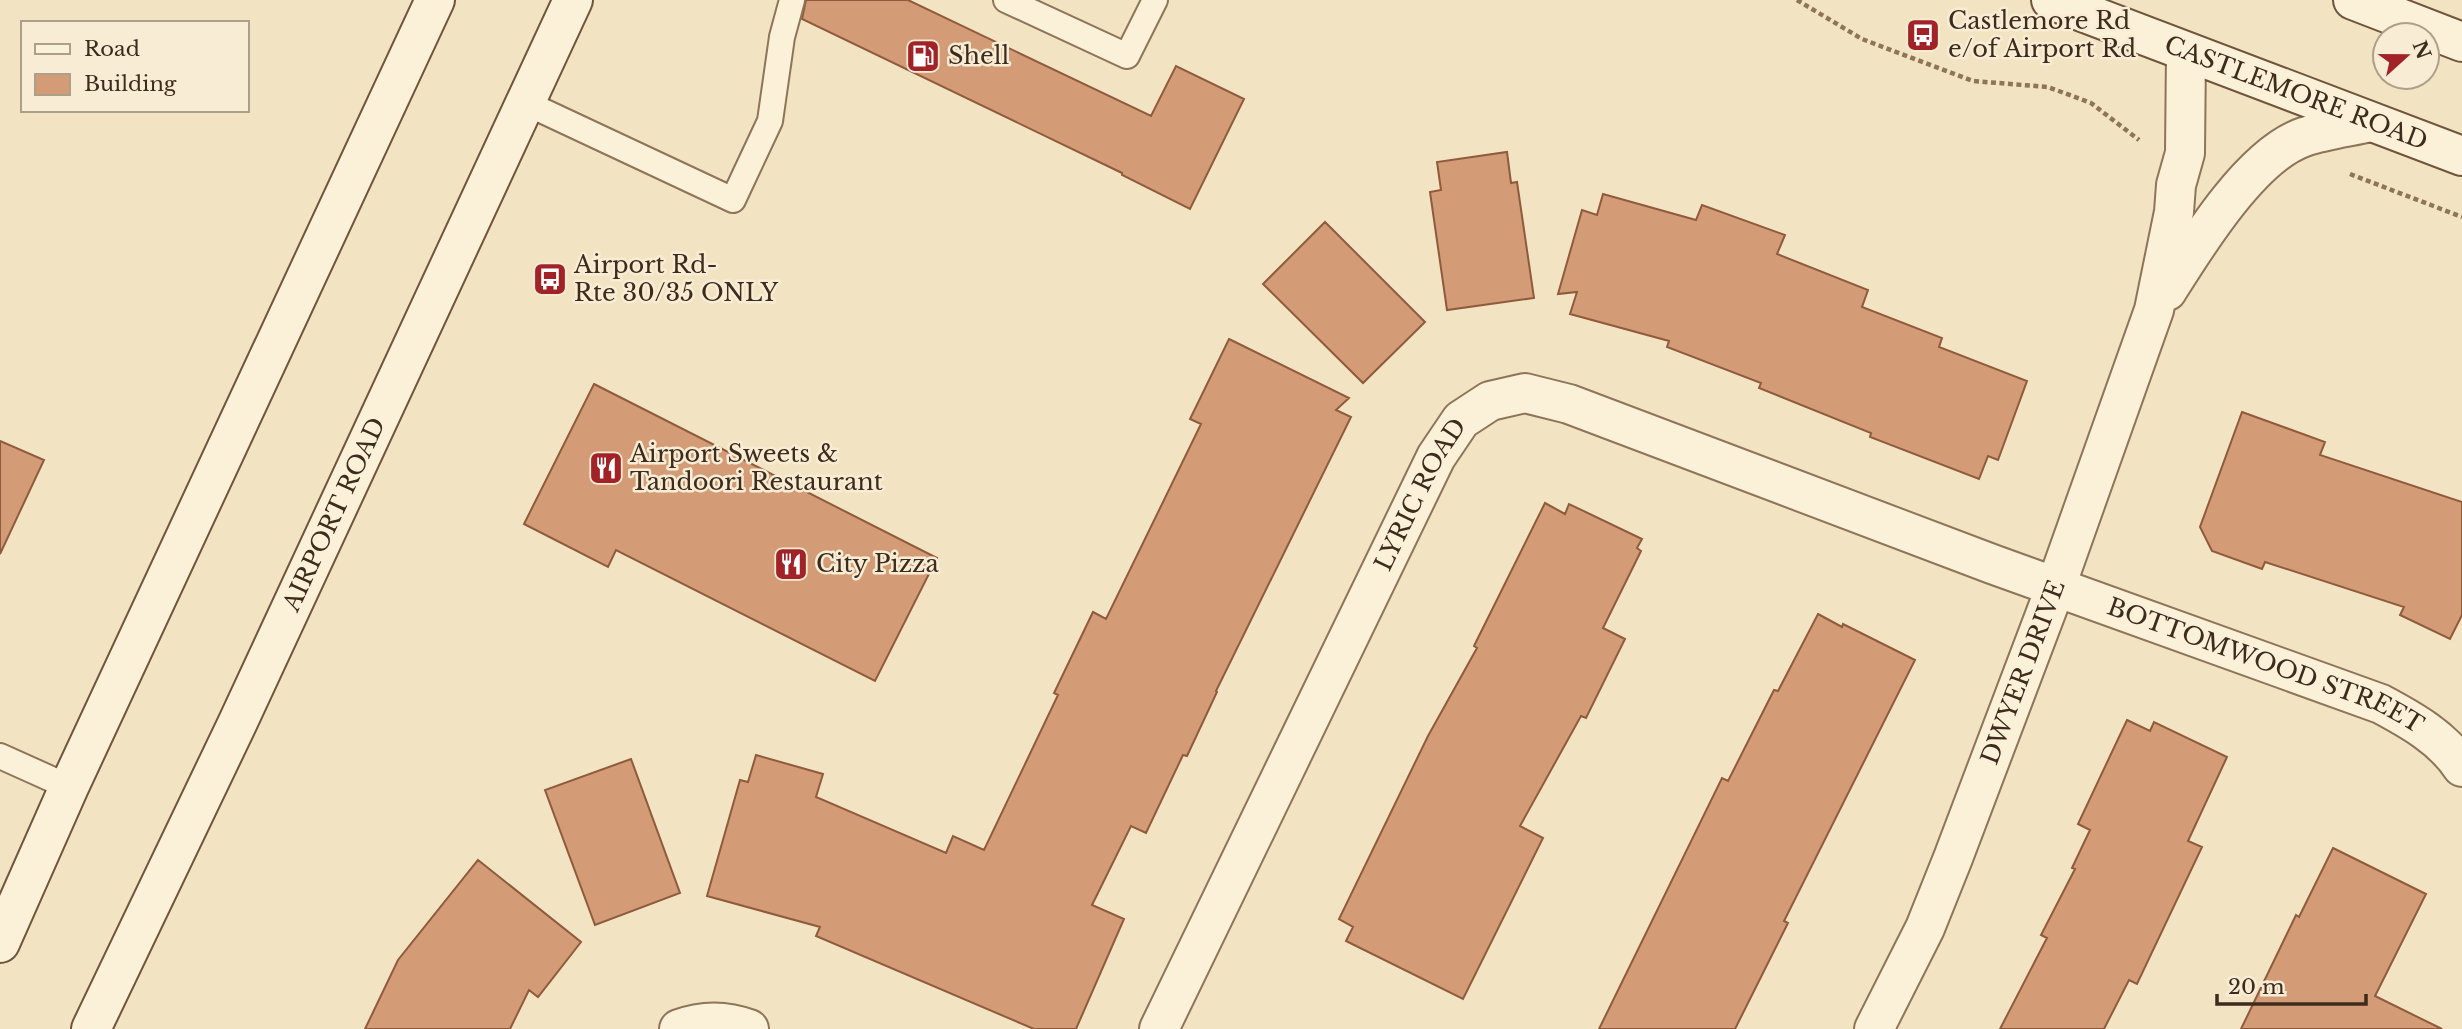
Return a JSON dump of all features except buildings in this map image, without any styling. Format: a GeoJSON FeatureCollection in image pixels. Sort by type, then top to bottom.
{"type":"FeatureCollection","features":[{"type":"Feature","properties":{"kind":"street"},"geometry":{"type":"LineString","coordinates":[[0,943],[69,787],[435,0]]}},
{"type":"Feature","properties":{"kind":"street","name":"AIRPORT ROAD"},"geometry":{"type":"LineString","coordinates":[[92,1029],[237,724],[573,0]]}},
{"type":"Feature","properties":{"kind":"street","name":"CASTLEMORE ROAD"},"geometry":{"type":"LineString","coordinates":[[2051,0],[2462,156]]}},
{"type":"Feature","properties":{"kind":"street"},"geometry":{"type":"LineString","coordinates":[[2353,0],[2462,42]]}},
{"type":"Feature","properties":{"kind":"street","name":"DWYER DRIVE"},"geometry":{"type":"LineString","coordinates":[[1874,1029],[1925,928],[2056,586],[2154,310],[2174,212],[2176,185],[2185,153],[2186,52]]}},
{"type":"Feature","properties":{"kind":"street","name":"DWYER DRIVE"},"geometry":{"type":"LineString","coordinates":[[2154,310],[2202,235],[2227,202],[2276,152],[2302,138],[2371,122]]}},
{"type":"Feature","properties":{"kind":"street","name":"LYRIC ROAD"},"geometry":{"type":"LineString","coordinates":[[1159,1029],[1436,457],[1461,420],[1490,401],[1525,394],[1569,404],[2056,586]]}},
{"type":"Feature","properties":{"kind":"street","name":"BOTTOMWOOD STREET"},"geometry":{"type":"LineString","coordinates":[[2056,586],[2381,704],[2419,725],[2457,759],[2462,767]]}},
{"type":"Feature","properties":{"kind":"street"},"geometry":{"type":"LineString","coordinates":[[679,1029],[697,1023],[717,1022],[749,1029]]}},
{"type":"Feature","properties":{"kind":"lane"},"geometry":{"type":"LineString","coordinates":[[526,103],[733,200],[770,121],[782,37],[792,0]]}},
{"type":"Feature","properties":{"kind":"lane"},"geometry":{"type":"LineString","coordinates":[[1006,0],[1127,56],[1155,0]]}},
{"type":"Feature","properties":{"kind":"lane"},"geometry":{"type":"LineString","coordinates":[[0,756],[69,787]]}},
{"type":"Feature","properties":{"kind":"path"},"geometry":{"type":"LineString","coordinates":[[1797,0],[1862,38],[1973,81],[2049,87],[2091,103],[2139,140]]}},
{"type":"Feature","properties":{"kind":"path"},"geometry":{"type":"LineString","coordinates":[[2350,174],[2462,217]]}},
{"type":"Feature","properties":{"kind":"place","name":"Castlemore Rd e/of Airport Rd"},"geometry":{"type":"Point","coordinates":[1923,35]}},
{"type":"Feature","properties":{"kind":"place","name":"Shell"},"geometry":{"type":"Point","coordinates":[923,56]}},
{"type":"Feature","properties":{"kind":"place","name":"Airport Rd- Rte 30/35 ONLY"},"geometry":{"type":"Point","coordinates":[550,279]}},
{"type":"Feature","properties":{"kind":"place","name":"Airport Sweets & Tandoori Restaurant"},"geometry":{"type":"Point","coordinates":[606,468]}},
{"type":"Feature","properties":{"kind":"place","name":"City Pizza"},"geometry":{"type":"Point","coordinates":[791,564]}}]}
